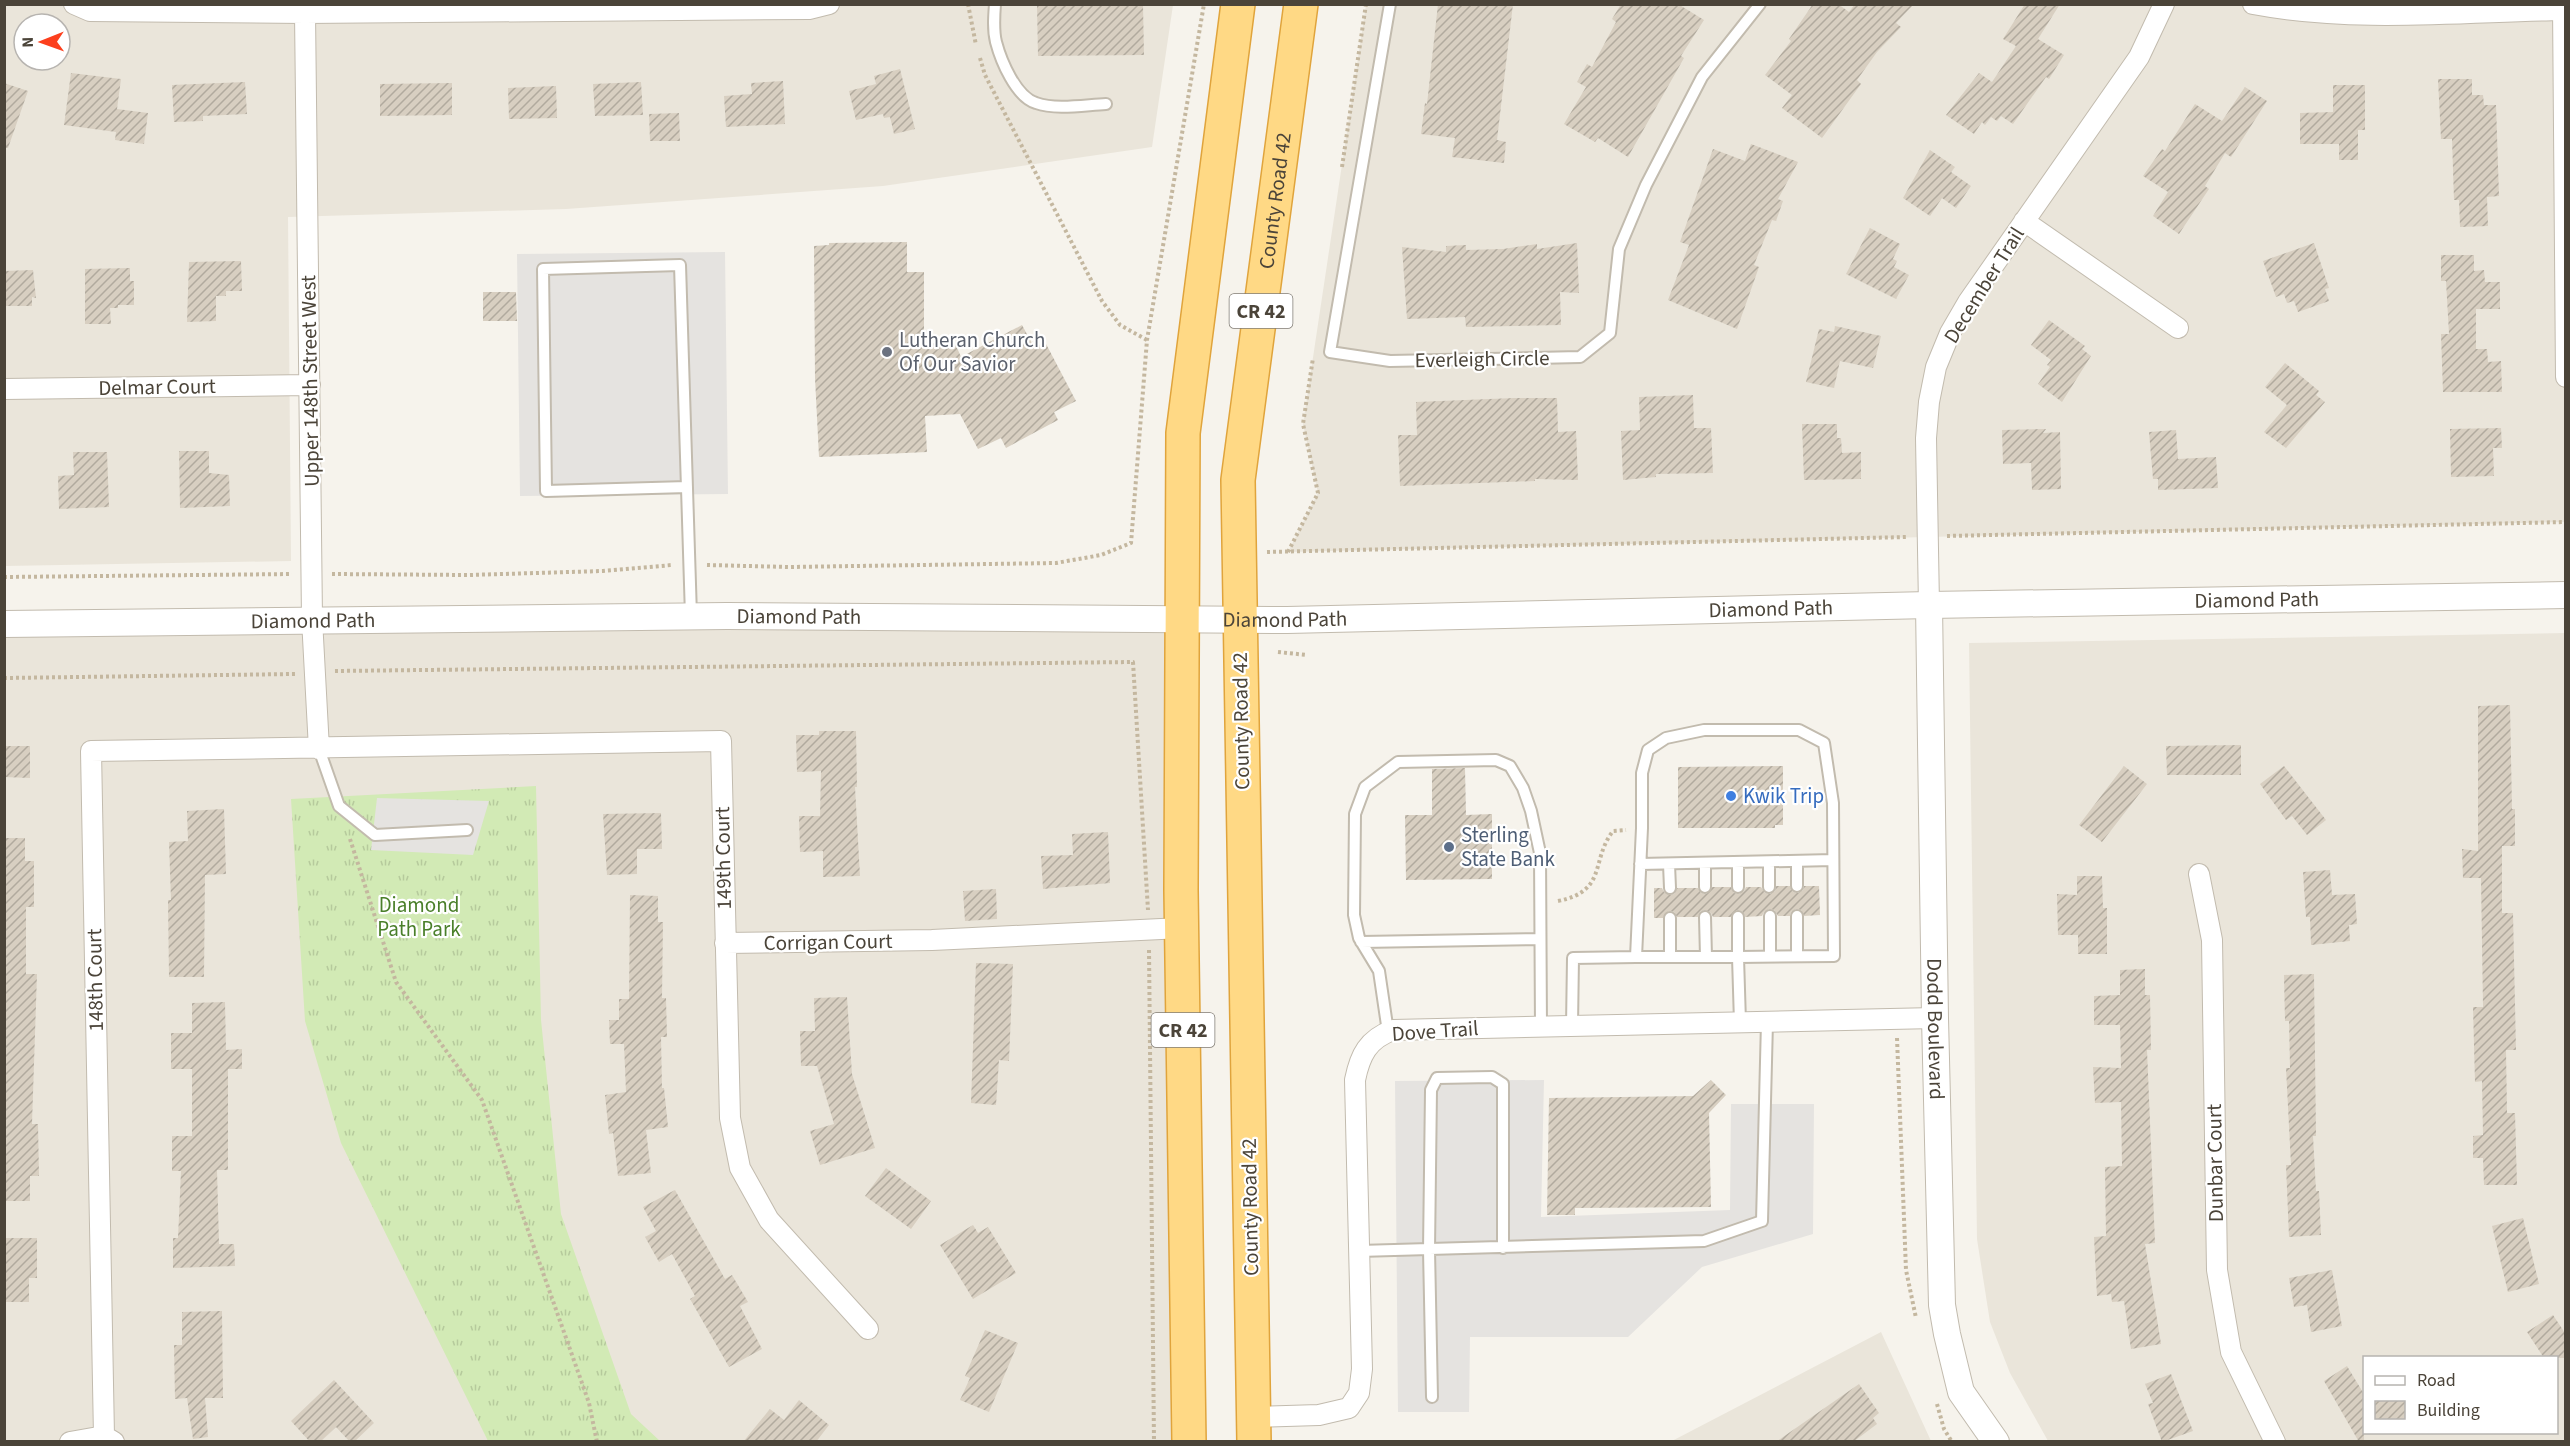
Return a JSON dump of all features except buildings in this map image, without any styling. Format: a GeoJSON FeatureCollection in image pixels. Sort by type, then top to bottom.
{"type":"FeatureCollection","features":[{"type":"Feature","properties":{"kind":"highway","name":"CR 42"},"geometry":{"type":"LineString","coordinates":[[1190,1442],[1182,928],[1183,433],[1238,4]]}},
{"type":"Feature","properties":{"kind":"highway","name":"County Road 42"},"geometry":{"type":"LineString","coordinates":[[1254,1429],[1238,480],[1301,4]]}},
{"type":"Feature","properties":{"kind":"street"},"geometry":{"type":"LineString","coordinates":[[74,4],[90,10],[305,13],[809,9],[829,4]]}},
{"type":"Feature","properties":{"kind":"street","name":"December Trail"},"geometry":{"type":"LineString","coordinates":[[1929,605],[1926,438],[1929,402],[1936,367],[1950,333],[1968,302],[2139,57],[2164,4]]}},
{"type":"Feature","properties":{"kind":"street"},"geometry":{"type":"LineString","coordinates":[[2253,4],[2321,13],[2372,14],[2563,7],[2565,377]]}},
{"type":"Feature","properties":{"kind":"street","name":"Upper 148th Street West"},"geometry":{"type":"LineString","coordinates":[[305,13],[312,619],[319,748]]}},
{"type":"Feature","properties":{"kind":"street"},"geometry":{"type":"LineString","coordinates":[[2024,221],[2178,328]]}},
{"type":"Feature","properties":{"kind":"street","name":"Delmar Court"},"geometry":{"type":"LineString","coordinates":[[4,389],[310,385]]}},
{"type":"Feature","properties":{"kind":"street","name":"Diamond Path"},"geometry":{"type":"LineString","coordinates":[[4,624],[692,616],[1240,619],[2565,595]]}},
{"type":"Feature","properties":{"kind":"street","name":"Dodd Boulevard"},"geometry":{"type":"LineString","coordinates":[[1929,605],[1942,1305],[1961,1392],[1996,1442]]}},
{"type":"Feature","properties":{"kind":"street","name":"149th Court"},"geometry":{"type":"LineString","coordinates":[[319,748],[721,741],[730,1118],[740,1168],[769,1220],[868,1329]]}},
{"type":"Feature","properties":{"kind":"street","name":"148th Court"},"geometry":{"type":"LineString","coordinates":[[70,1442],[109,1439],[91,751],[319,748]]}},
{"type":"Feature","properties":{"kind":"street","name":"Dunbar Court"},"geometry":{"type":"LineString","coordinates":[[2199,874],[2212,940],[2217,1270],[2231,1352],[2275,1442]]}},
{"type":"Feature","properties":{"kind":"street","name":"Corrigan Court"},"geometry":{"type":"LineString","coordinates":[[725,943],[932,940],[1182,928]]}},
{"type":"Feature","properties":{"kind":"street","name":"Dove Trail"},"geometry":{"type":"LineString","coordinates":[[1254,1429],[1349,1408],[1359,1393],[1362,1369],[1355,1080],[1359,1059],[1368,1045],[1380,1035],[1388,1032],[1572,1026],[1935,1018]]}},
{"type":"Feature","properties":{"kind":"lane"},"geometry":{"type":"LineString","coordinates":[[995,4],[996,42],[1007,68],[1028,100],[1038,104],[1053,105],[1106,104]]}},
{"type":"Feature","properties":{"kind":"lane","name":"Everleigh Circle"},"geometry":{"type":"LineString","coordinates":[[1390,4],[1330,352],[1390,361],[1580,357],[1610,333],[1619,249],[1646,185],[1702,77],[1760,4]]}},
{"type":"Feature","properties":{"kind":"lane"},"geometry":{"type":"LineString","coordinates":[[687,487],[546,491],[543,269],[680,265],[692,616]]}},
{"type":"Feature","properties":{"kind":"lane"},"geometry":{"type":"LineString","coordinates":[[1572,1026],[1574,958],[1834,956],[1833,803],[1824,743],[1799,730],[1704,730],[1666,738],[1648,750],[1642,773],[1636,957]]}},
{"type":"Feature","properties":{"kind":"lane"},"geometry":{"type":"LineString","coordinates":[[319,748],[339,806],[375,835],[467,830]]}},
{"type":"Feature","properties":{"kind":"lane"},"geometry":{"type":"LineString","coordinates":[[1388,1032],[1379,971],[1361,942],[1354,915],[1355,814],[1365,787],[1398,762],[1420,761],[1496,760],[1510,766],[1523,788],[1531,810],[1540,853],[1541,1027]]}},
{"type":"Feature","properties":{"kind":"lane"},"geometry":{"type":"LineString","coordinates":[[1640,864],[1833,860]]}},
{"type":"Feature","properties":{"kind":"lane"},"geometry":{"type":"LineString","coordinates":[[1797,861],[1797,886]]}},
{"type":"Feature","properties":{"kind":"lane"},"geometry":{"type":"LineString","coordinates":[[1769,862],[1769,886]]}},
{"type":"Feature","properties":{"kind":"lane"},"geometry":{"type":"LineString","coordinates":[[1705,863],[1705,887]]}},
{"type":"Feature","properties":{"kind":"lane"},"geometry":{"type":"LineString","coordinates":[[1738,863],[1738,887]]}},
{"type":"Feature","properties":{"kind":"lane"},"geometry":{"type":"LineString","coordinates":[[1669,864],[1670,888]]}},
{"type":"Feature","properties":{"kind":"lane"},"geometry":{"type":"LineString","coordinates":[[1770,916],[1770,956]]}},
{"type":"Feature","properties":{"kind":"lane"},"geometry":{"type":"LineString","coordinates":[[1797,916],[1797,957]]}},
{"type":"Feature","properties":{"kind":"lane"},"geometry":{"type":"LineString","coordinates":[[1705,917],[1706,957]]}},
{"type":"Feature","properties":{"kind":"lane"},"geometry":{"type":"LineString","coordinates":[[1738,917],[1740,1022]]}},
{"type":"Feature","properties":{"kind":"lane"},"geometry":{"type":"LineString","coordinates":[[1670,918],[1670,957]]}},
{"type":"Feature","properties":{"kind":"lane"},"geometry":{"type":"LineString","coordinates":[[1361,942],[1540,939]]}},
{"type":"Feature","properties":{"kind":"lane"},"geometry":{"type":"LineString","coordinates":[[1359,1251],[1704,1241],[1762,1221],[1767,1022]]}},
{"type":"Feature","properties":{"kind":"lane"},"geometry":{"type":"LineString","coordinates":[[1432,1397],[1429,1250],[1431,1090],[1437,1078],[1492,1077],[1503,1084],[1503,1248]]}},
{"type":"Feature","properties":{"kind":"path"},"geometry":{"type":"LineString","coordinates":[[968,4],[985,75],[1102,301],[1120,325],[1147,340]]}},
{"type":"Feature","properties":{"kind":"path"},"geometry":{"type":"LineString","coordinates":[[4,577],[469,575],[603,571],[690,565],[798,567],[1056,563],[1101,555],[1131,543],[1147,340],[1204,4]]}},
{"type":"Feature","properties":{"kind":"path"},"geometry":{"type":"LineString","coordinates":[[1278,652],[1307,655]]}},
{"type":"Feature","properties":{"kind":"path"},"geometry":{"type":"LineString","coordinates":[[4,678],[379,669],[1133,662],[1149,929],[1154,1442]]}},
{"type":"Feature","properties":{"kind":"path"},"geometry":{"type":"LineString","coordinates":[[339,806],[396,982],[482,1100],[589,1403],[597,1442]]}},
{"type":"Feature","properties":{"kind":"path"},"geometry":{"type":"LineString","coordinates":[[1553,902],[1571,898],[1588,887],[1598,871],[1606,840],[1613,831],[1642,828]]}},
{"type":"Feature","properties":{"kind":"shaded area"},"geometry":{"type":"Polygon","coordinates":[[[4,5],[1173,5],[1152,147],[883,186],[566,209],[288,217],[291,561],[5,566],[4,5]]]}},
{"type":"Feature","properties":{"kind":"shaded area"},"geometry":{"type":"Polygon","coordinates":[[[1366,5],[2565,5],[2565,522],[1288,552],[1318,493],[1303,424],[1366,5]]]}},
{"type":"Feature","properties":{"kind":"shaded area"},"geometry":{"type":"Polygon","coordinates":[[[725,252],[728,494],[520,496],[517,254],[725,252]]]}},
{"type":"Feature","properties":{"kind":"shaded area"},"geometry":{"type":"Polygon","coordinates":[[[1184,619],[1189,1441],[5,1441],[4,624],[1184,619]]]}},
{"type":"Feature","properties":{"kind":"shaded area"},"geometry":{"type":"Polygon","coordinates":[[[2565,633],[2565,1441],[2048,1441],[2010,1373],[1990,1322],[1977,1239],[1969,643],[2565,633]]]}},
{"type":"Feature","properties":{"kind":"shaded area"},"geometry":{"type":"Polygon","coordinates":[[[377,798],[489,801],[473,855],[371,850],[377,798]]]}},
{"type":"Feature","properties":{"kind":"shaded area"},"geometry":{"type":"Polygon","coordinates":[[[1544,1080],[1541,1217],[1730,1210],[1731,1104],[1814,1104],[1813,1234],[1702,1267],[1628,1337],[1470,1337],[1469,1412],[1398,1412],[1395,1081],[1544,1080]]]}},
{"type":"Feature","properties":{"kind":"shaded area"},"geometry":{"type":"Polygon","coordinates":[[[1881,1332],[1931,1441],[1670,1442],[1881,1332]]]}},
{"type":"Feature","properties":{"kind":"green space","name":"Diamond Path Park"},"geometry":{"type":"Polygon","coordinates":[[[536,786],[541,1020],[561,1214],[631,1414],[660,1441],[488,1441],[341,1143],[305,1021],[291,799],[536,786]]]}},
{"type":"Feature","properties":{"kind":"place","name":"Lutheran Church Of Our Savior"},"geometry":{"type":"Point","coordinates":[887,352]}},
{"type":"Feature","properties":{"kind":"place","name":"Kwik Trip"},"geometry":{"type":"Point","coordinates":[1731,796]}},
{"type":"Feature","properties":{"kind":"place","name":"Sterling State Bank"},"geometry":{"type":"Point","coordinates":[1449,847]}}]}
